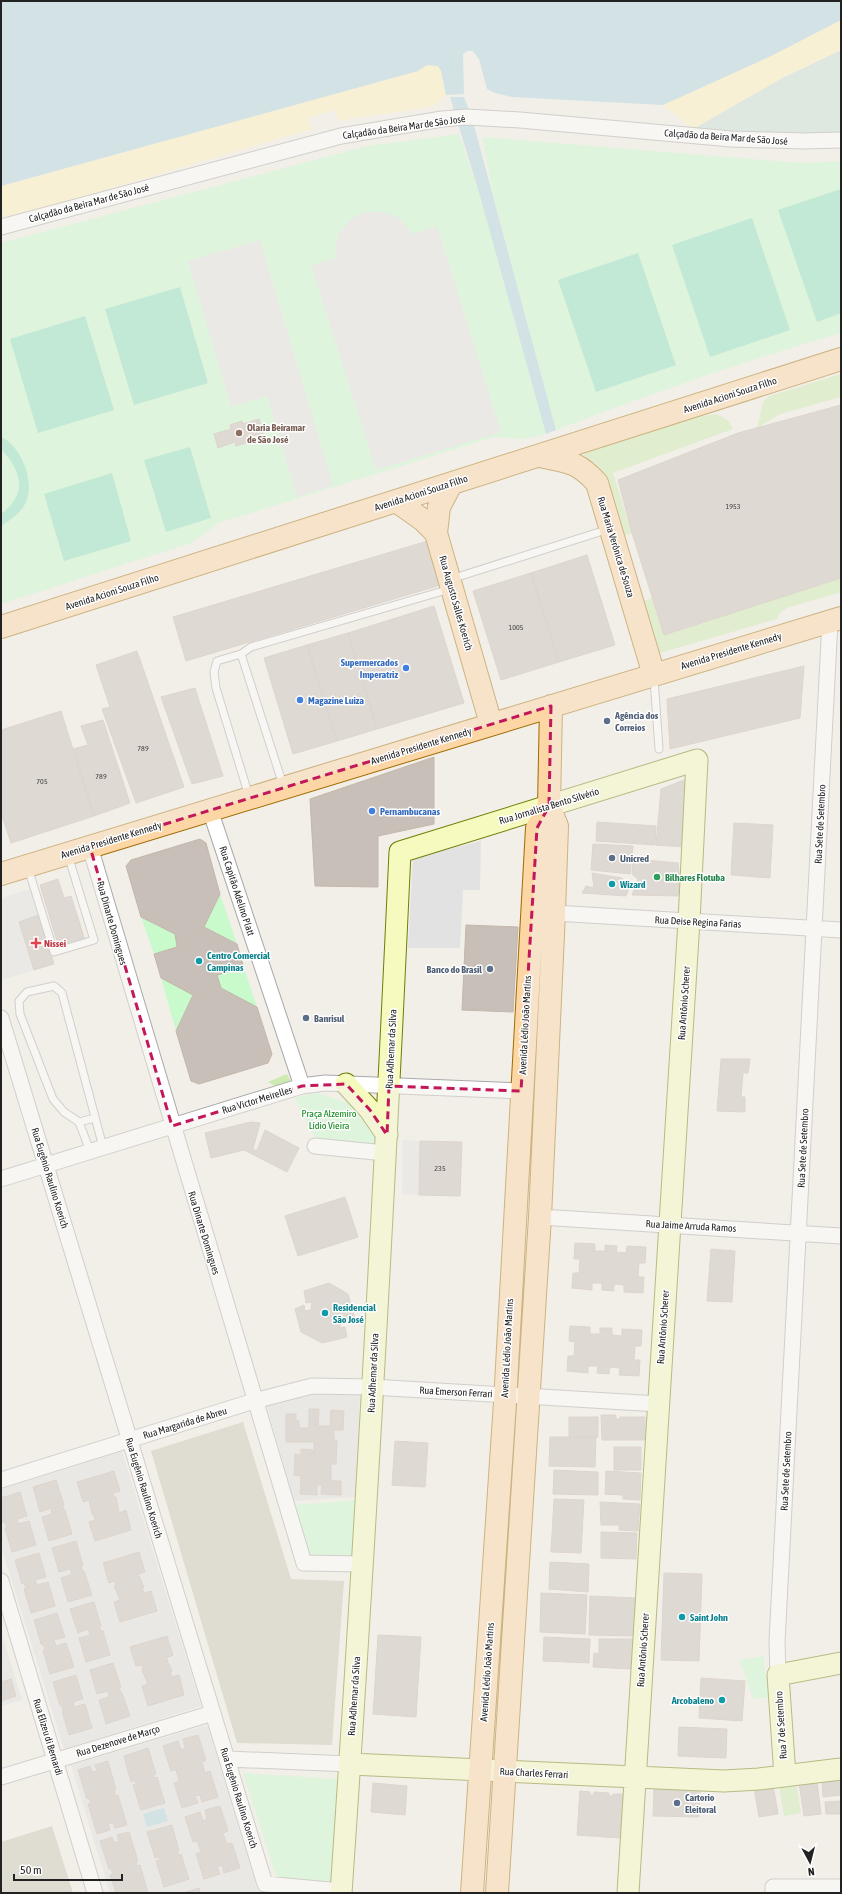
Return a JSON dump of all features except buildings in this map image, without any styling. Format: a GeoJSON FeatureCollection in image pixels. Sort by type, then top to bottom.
{"type":"FeatureCollection","features":[{"type":"Feature","properties":{"kind":"main road","name":"Avenida Acioni Souza Filho"},"geometry":{"type":"LineString","coordinates":[[1,627],[841,359]]}},
{"type":"Feature","properties":{"kind":"main road","name":"Rua Maria Verônica de Souza"},"geometry":{"type":"LineString","coordinates":[[538,456],[575,463],[588,473],[597,483],[654,675]]}},
{"type":"Feature","properties":{"kind":"main road","name":"Rua Augusto Salles Koerich"},"geometry":{"type":"LineString","coordinates":[[451,484],[439,507],[436,533],[491,724]]}},
{"type":"Feature","properties":{"kind":"main road"},"geometry":{"type":"LineString","coordinates":[[396,501],[423,520],[436,533]]}},
{"type":"Feature","properties":{"kind":"main road","name":"Avenida Presidente Kennedy"},"geometry":{"type":"LineString","coordinates":[[1,874],[836,619]]}},
{"type":"Feature","properties":{"kind":"main road","name":"Avenida Lédio João Martins"},"geometry":{"type":"LineString","coordinates":[[497,1893],[540,1217],[554,913],[557,826],[549,806],[551,706]]}},
{"type":"Feature","properties":{"kind":"main road","name":"Avenida Lédio João Martins"},"geometry":{"type":"LineString","coordinates":[[472,1893],[505,1395],[537,828],[549,806]]}},
{"type":"Feature","properties":{"kind":"street","name":"Calçadão da Beira Mar de São José"},"geometry":{"type":"LineString","coordinates":[[1,227],[341,136],[442,119],[468,117],[520,120],[730,139],[804,142],[841,140]]}},
{"type":"Feature","properties":{"kind":"street","name":"Rua Sete de Setembro"},"geometry":{"type":"LineString","coordinates":[[778,1675],[776,1642],[799,1233],[814,928],[836,619]]}},
{"type":"Feature","properties":{"kind":"street","name":"Rua Jornalista Bento Silvério"},"geometry":{"type":"LineString","coordinates":[[400,852],[697,760]]}},
{"type":"Feature","properties":{"kind":"street","name":"Rua Antônio Scherer"},"geometry":{"type":"LineString","coordinates":[[628,1893],[635,1803],[635,1778],[689,921],[697,760]]}},
{"type":"Feature","properties":{"kind":"street","name":"Rua Capitão Adelino Platt"},"geometry":{"type":"LineString","coordinates":[[210,810],[302,1086]]}},
{"type":"Feature","properties":{"kind":"street","name":"Rua Dinarte Domingues"},"geometry":{"type":"LineString","coordinates":[[90,847],[254,1401],[304,1563],[362,1564]]}},
{"type":"Feature","properties":{"kind":"street","name":"Rua Adhemar da Silva"},"geometry":{"type":"LineString","coordinates":[[341,1892],[350,1764],[386,1144],[400,852]]}},
{"type":"Feature","properties":{"kind":"street","name":"Rua Deise Regina Farias"},"geometry":{"type":"LineString","coordinates":[[554,913],[841,930]]}},
{"type":"Feature","properties":{"kind":"street","name":"Rua Eugênio Raulino Koerich"},"geometry":{"type":"LineString","coordinates":[[1,1018],[265,1884],[341,1892]]}},
{"type":"Feature","properties":{"kind":"street","name":"Rua Victor Meirelles"},"geometry":{"type":"LineString","coordinates":[[1,1179],[302,1086],[325,1083],[521,1091]]}},
{"type":"Feature","properties":{"kind":"street"},"geometry":{"type":"LineString","coordinates":[[315,1146],[386,1144],[370,1110],[346,1084]]}},
{"type":"Feature","properties":{"kind":"street","name":"Rua Jaime Arruda Ramos"},"geometry":{"type":"LineString","coordinates":[[540,1217],[841,1236]]}},
{"type":"Feature","properties":{"kind":"street","name":"Rua Emerson Ferrari"},"geometry":{"type":"LineString","coordinates":[[254,1401],[312,1386],[372,1387],[659,1404]]}},
{"type":"Feature","properties":{"kind":"street","name":"Rua Margarida de Abreu"},"geometry":{"type":"LineString","coordinates":[[1,1480],[254,1401]]}},
{"type":"Feature","properties":{"kind":"street","name":"Rua Elizeu di Bernardi"},"geometry":{"type":"LineString","coordinates":[[1,1580],[95,1893]]}},
{"type":"Feature","properties":{"kind":"street"},"geometry":{"type":"LineString","coordinates":[[778,1675],[841,1663]]}},
{"type":"Feature","properties":{"kind":"street","name":"Rua 7 de Setembro"},"geometry":{"type":"LineString","coordinates":[[778,1675],[785,1776]]}},
{"type":"Feature","properties":{"kind":"street","name":"Rua Dezenove de Março"},"geometry":{"type":"LineString","coordinates":[[1,1777],[212,1712]]}},
{"type":"Feature","properties":{"kind":"street","name":"Rua Charles Ferrari"},"geometry":{"type":"LineString","coordinates":[[227,1758],[724,1781],[785,1776],[841,1769]]}},
{"type":"Feature","properties":{"kind":"street"},"geometry":{"type":"LineString","coordinates":[[773,1890],[841,1887]]}},
{"type":"Feature","properties":{"kind":"lane"},"geometry":{"type":"LineString","coordinates":[[250,798],[216,688],[214,672],[217,661],[241,654],[251,647],[450,584],[610,529]]}},
{"type":"Feature","properties":{"kind":"lane"},"geometry":{"type":"LineString","coordinates":[[241,654],[284,788]]}},
{"type":"Feature","properties":{"kind":"lane"},"geometry":{"type":"LineString","coordinates":[[654,675],[659,750]]}},
{"type":"Feature","properties":{"kind":"lane"},"geometry":{"type":"LineString","coordinates":[[28,866],[54,952],[68,948],[94,940],[68,854]]}},
{"type":"Feature","properties":{"kind":"lane"},"geometry":{"type":"LineString","coordinates":[[54,986],[62,993],[95,1118],[96,1149],[79,1122],[64,1112],[54,1099],[20,1014],[19,1001],[27,992],[54,986]]}},
{"type":"Feature","properties":{"kind":"lane"},"geometry":{"type":"LineString","coordinates":[[79,1122],[95,1118]]}},
{"type":"Feature","properties":{"kind":"highlighted area"},"geometry":{"type":"Polygon","coordinates":[[[551,706],[549,806],[537,828],[521,1091],[389,1086],[387,1135],[370,1110],[346,1084],[302,1086],[172,1126],[90,847],[551,706]]]}},
{"type":"Feature","properties":{"kind":"shaded area"},"geometry":{"type":"Polygon","coordinates":[[[841,50],[841,133],[802,137],[693,129],[782,78],[841,50]]]}},
{"type":"Feature","properties":{"kind":"shaded area"},"geometry":{"type":"Polygon","coordinates":[[[366,212],[383,212],[399,218],[413,234],[437,226],[501,432],[376,470],[311,265],[336,258],[335,250],[339,233],[350,220],[366,212]]]}},
{"type":"Feature","properties":{"kind":"shaded area"},"geometry":{"type":"Polygon","coordinates":[[[260,240],[333,485],[297,497],[267,396],[231,407],[188,261],[260,240]]]}},
{"type":"Feature","properties":{"kind":"shaded area"},"geometry":{"type":"Polygon","coordinates":[[[481,841],[480,890],[463,890],[460,948],[408,948],[413,858],[481,841]]]}},
{"type":"Feature","properties":{"kind":"shaded area"},"geometry":{"type":"Polygon","coordinates":[[[31,889],[39,915],[19,922],[34,970],[1,980],[1,898],[31,889]]]}},
{"type":"Feature","properties":{"kind":"shaded area"},"geometry":{"type":"Polygon","coordinates":[[[403,1140],[420,1141],[419,1195],[402,1194],[403,1140]]]}},
{"type":"Feature","properties":{"kind":"shaded area"},"geometry":{"type":"Polygon","coordinates":[[[323,1393],[360,1393],[356,1497],[294,1501],[267,1406],[303,1395],[323,1393]]]}},
{"type":"Feature","properties":{"kind":"shaded area"},"geometry":{"type":"Polygon","coordinates":[[[243,1422],[291,1579],[344,1581],[332,1745],[237,1743],[151,1451],[243,1422]]]}},
{"type":"Feature","properties":{"kind":"shaded area"},"geometry":{"type":"Polygon","coordinates":[[[121,1448],[201,1706],[64,1749],[1,1546],[1,1485],[121,1448]]]}},
{"type":"Feature","properties":{"kind":"shaded area"},"geometry":{"type":"Polygon","coordinates":[[[1,1631],[22,1700],[1,1706],[1,1631]]]}},
{"type":"Feature","properties":{"kind":"shaded area"},"geometry":{"type":"Polygon","coordinates":[[[207,1725],[258,1891],[282,1893],[110,1893],[71,1765],[207,1725]]]}},
{"type":"Feature","properties":{"kind":"shaded area"},"geometry":{"type":"Polygon","coordinates":[[[52,1826],[73,1893],[1,1893],[1,1842],[52,1826]]]}},
{"type":"Feature","properties":{"kind":"green space"},"geometry":{"type":"Polygon","coordinates":[[[459,134],[480,196],[546,434],[525,439],[494,437],[219,523],[191,543],[1,604],[1,243],[367,146],[459,134]]]}},
{"type":"Feature","properties":{"kind":"green space"},"geometry":{"type":"Polygon","coordinates":[[[482,137],[802,163],[841,161],[841,333],[698,378],[556,430],[493,194],[482,137]]]}},
{"type":"Feature","properties":{"kind":"green space"},"geometry":{"type":"Polygon","coordinates":[[[841,189],[841,313],[817,322],[778,210],[841,189]]]}},
{"type":"Feature","properties":{"kind":"green space"},"geometry":{"type":"Polygon","coordinates":[[[752,218],[790,330],[710,357],[672,245],[752,218]]]}},
{"type":"Feature","properties":{"kind":"green space"},"geometry":{"type":"Polygon","coordinates":[[[638,253],[676,365],[596,392],[558,280],[638,253]]]}},
{"type":"Feature","properties":{"kind":"green space"},"geometry":{"type":"Polygon","coordinates":[[[180,287],[208,383],[134,405],[105,309],[180,287]]]}},
{"type":"Feature","properties":{"kind":"green space"},"geometry":{"type":"Polygon","coordinates":[[[85,316],[114,410],[38,433],[10,339],[85,316]]]}},
{"type":"Feature","properties":{"kind":"green space"},"geometry":{"type":"Polygon","coordinates":[[[841,374],[841,397],[780,414],[757,428],[763,402],[769,396],[841,374]]]}},
{"type":"Feature","properties":{"kind":"green space"},"geometry":{"type":"Polygon","coordinates":[[[717,414],[729,421],[733,429],[613,473],[632,533],[623,536],[593,465],[582,453],[696,417],[717,414]]]}},
{"type":"Feature","properties":{"kind":"green space"},"geometry":{"type":"Polygon","coordinates":[[[1,437],[9,442],[21,457],[28,477],[29,488],[28,497],[22,509],[1,526],[1,514],[10,506],[15,498],[19,482],[14,466],[1,449],[1,437]]]}},
{"type":"Feature","properties":{"kind":"green space"},"geometry":{"type":"Polygon","coordinates":[[[190,447],[211,518],[166,532],[144,460],[190,447]]]}},
{"type":"Feature","properties":{"kind":"green space"},"geometry":{"type":"Polygon","coordinates":[[[112,473],[131,541],[64,561],[44,494],[112,473]]]}},
{"type":"Feature","properties":{"kind":"green space"},"geometry":{"type":"Polygon","coordinates":[[[841,578],[841,592],[787,608],[781,612],[777,619],[660,653],[656,650],[641,602],[652,598],[664,635],[841,578]]]}},
{"type":"Feature","properties":{"kind":"green space"},"geometry":{"type":"Polygon","coordinates":[[[220,894],[237,944],[204,927],[220,894]]]}},
{"type":"Feature","properties":{"kind":"green space"},"geometry":{"type":"Polygon","coordinates":[[[141,917],[175,934],[177,947],[154,954],[141,917]]]}},
{"type":"Feature","properties":{"kind":"green space"},"geometry":{"type":"Polygon","coordinates":[[[244,968],[257,1007],[221,988],[217,975],[244,968]]]}},
{"type":"Feature","properties":{"kind":"green space"},"geometry":{"type":"Polygon","coordinates":[[[161,978],[193,995],[176,1031],[161,978]]]}},
{"type":"Feature","properties":{"kind":"green space"},"geometry":{"type":"Polygon","coordinates":[[[287,1074],[291,1082],[277,1087],[268,1082],[287,1074]]]}},
{"type":"Feature","properties":{"kind":"green space","name":"Praça Alzemiro Lídio Vieira"},"geometry":{"type":"Polygon","coordinates":[[[318,1093],[354,1105],[378,1132],[377,1146],[316,1139],[294,1097],[318,1093]]]}},
{"type":"Feature","properties":{"kind":"green space"},"geometry":{"type":"Polygon","coordinates":[[[356,1500],[353,1558],[309,1556],[295,1505],[356,1500]]]}},
{"type":"Feature","properties":{"kind":"green space"},"geometry":{"type":"Polygon","coordinates":[[[764,1656],[765,1670],[771,1697],[753,1699],[740,1660],[764,1656]]]}},
{"type":"Feature","properties":{"kind":"green space"},"geometry":{"type":"Polygon","coordinates":[[[243,1773],[338,1779],[332,1883],[277,1879],[243,1773]]]}},
{"type":"Feature","properties":{"kind":"green space"},"geometry":{"type":"Polygon","coordinates":[[[796,1783],[801,1813],[784,1816],[779,1786],[796,1783]]]}},
{"type":"Feature","properties":{"kind":"sand"},"geometry":{"type":"Polygon","coordinates":[[[841,20],[841,50],[782,78],[693,129],[663,105],[771,56],[841,20]]]}},
{"type":"Feature","properties":{"kind":"sand"},"geometry":{"type":"Polygon","coordinates":[[[427,65],[438,66],[441,71],[446,95],[437,104],[425,108],[339,121],[335,110],[308,118],[312,129],[72,200],[1,218],[1,186],[418,71],[427,65]]]}},
{"type":"Feature","properties":{"kind":"water"},"geometry":{"type":"Polygon","coordinates":[[[1,1],[841,1],[841,20],[771,56],[663,105],[512,97],[495,93],[487,89],[479,59],[473,51],[467,51],[463,54],[464,94],[446,95],[441,71],[438,66],[427,65],[418,71],[1,186],[1,1]]]}},
{"type":"Feature","properties":{"kind":"water"},"geometry":{"type":"Polygon","coordinates":[[[450,97],[464,97],[472,118],[556,430],[546,434],[480,196],[450,97]]]}},
{"type":"Feature","properties":{"kind":"water"},"geometry":{"type":"Polygon","coordinates":[[[164,1808],[168,1821],[147,1827],[143,1814],[164,1808]]]}},
{"type":"Feature","properties":{"kind":"place","name":"Olaria Beiramar de São José"},"geometry":{"type":"Point","coordinates":[239,433]}},
{"type":"Feature","properties":{"kind":"place","name":"Supermercados Imperatriz"},"geometry":{"type":"Point","coordinates":[406,668]}},
{"type":"Feature","properties":{"kind":"place","name":"Magazine Luiza"},"geometry":{"type":"Point","coordinates":[300,700]}},
{"type":"Feature","properties":{"kind":"place","name":"Agência dos Correios"},"geometry":{"type":"Point","coordinates":[607,721]}},
{"type":"Feature","properties":{"kind":"place","name":"Pernambucanas"},"geometry":{"type":"Point","coordinates":[372,811]}},
{"type":"Feature","properties":{"kind":"place","name":"Unicred"},"geometry":{"type":"Point","coordinates":[612,858]}},
{"type":"Feature","properties":{"kind":"place","name":"Bilhares Flotuba"},"geometry":{"type":"Point","coordinates":[657,877]}},
{"type":"Feature","properties":{"kind":"place","name":"Wizard"},"geometry":{"type":"Point","coordinates":[612,884]}},
{"type":"Feature","properties":{"kind":"place","name":"Nissei"},"geometry":{"type":"Point","coordinates":[36,943]}},
{"type":"Feature","properties":{"kind":"place","name":"Centro Comercial Campinas"},"geometry":{"type":"Point","coordinates":[199,961]}},
{"type":"Feature","properties":{"kind":"place","name":"Banco do Brasil"},"geometry":{"type":"Point","coordinates":[490,969]}},
{"type":"Feature","properties":{"kind":"place","name":"Banrisul"},"geometry":{"type":"Point","coordinates":[306,1018]}},
{"type":"Feature","properties":{"kind":"place","name":"Residencial São José"},"geometry":{"type":"Point","coordinates":[325,1313]}},
{"type":"Feature","properties":{"kind":"place","name":"Saint John"},"geometry":{"type":"Point","coordinates":[682,1617]}},
{"type":"Feature","properties":{"kind":"place","name":"Arcobaleno"},"geometry":{"type":"Point","coordinates":[722,1700]}},
{"type":"Feature","properties":{"kind":"place","name":"Cartorio Eleitoral"},"geometry":{"type":"Point","coordinates":[677,1803]}}]}
